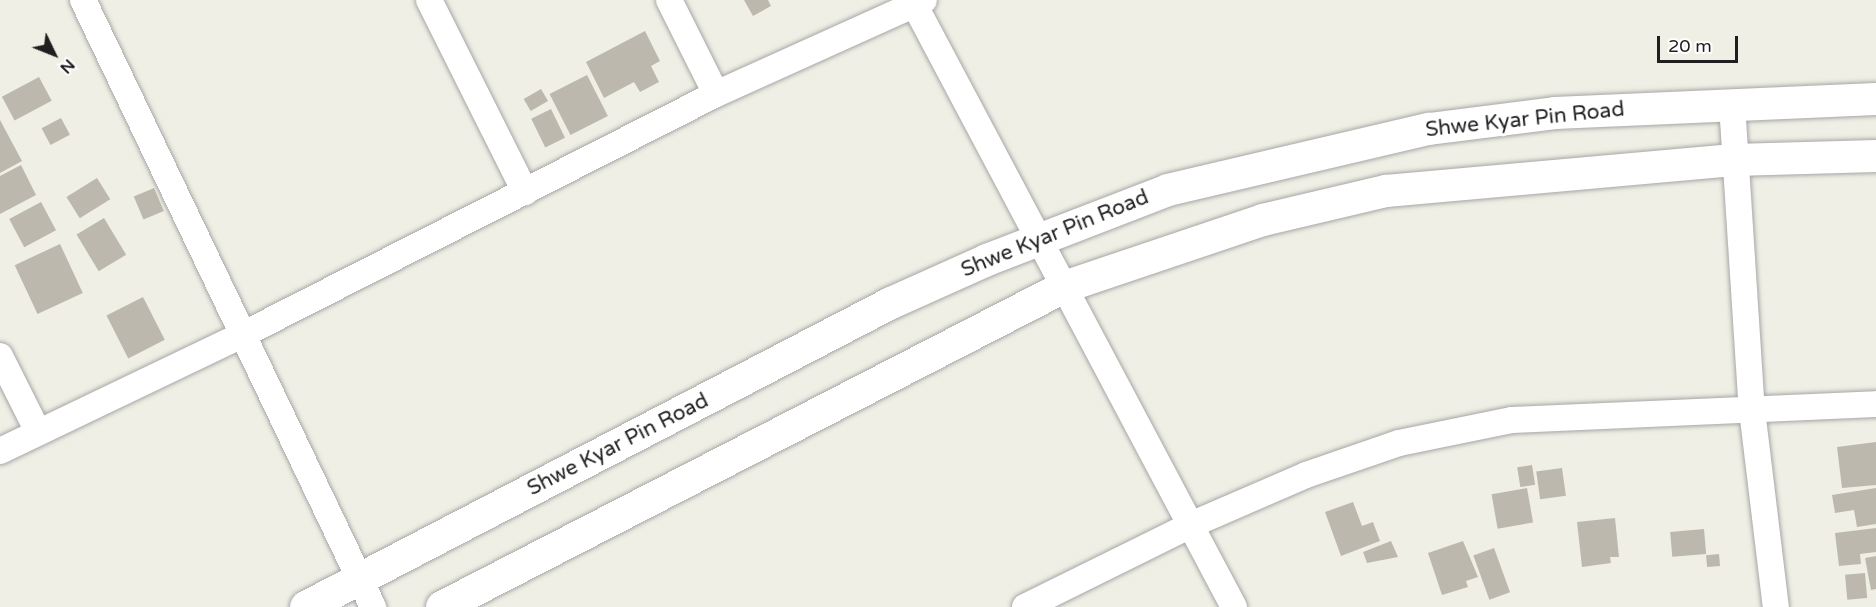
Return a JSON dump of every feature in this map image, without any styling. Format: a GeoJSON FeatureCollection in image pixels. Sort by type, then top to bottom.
{"type":"FeatureCollection","features":[{"type":"Feature","properties":{"kind":"street"},"geometry":{"type":"LineString","coordinates":[[83,0],[246,333],[372,607]]}},
{"type":"Feature","properties":{"kind":"street"},"geometry":{"type":"LineString","coordinates":[[429,0],[525,192]]}},
{"type":"Feature","properties":{"kind":"street"},"geometry":{"type":"LineString","coordinates":[[669,0],[716,94]]}},
{"type":"Feature","properties":{"kind":"street"},"geometry":{"type":"LineString","coordinates":[[0,451],[246,333],[716,94],[916,2],[1036,240],[1193,524],[1234,607]]}},
{"type":"Feature","properties":{"kind":"street","name":"Shwe Kyar Pin Road"},"geometry":{"type":"LineString","coordinates":[[306,607],[891,303],[1036,240],[1168,190],[1429,129],[1555,113],[1876,99]]}},
{"type":"Feature","properties":{"kind":"street"},"geometry":{"type":"LineString","coordinates":[[1732,104],[1752,410],[1776,607]]}},
{"type":"Feature","properties":{"kind":"street"},"geometry":{"type":"LineString","coordinates":[[442,607],[1064,287],[1263,220],[1386,191],[1734,160],[1876,156]]}},
{"type":"Feature","properties":{"kind":"street"},"geometry":{"type":"LineString","coordinates":[[0,356],[38,432]]}},
{"type":"Feature","properties":{"kind":"street"},"geometry":{"type":"LineString","coordinates":[[1025,607],[1193,524],[1306,476],[1400,443],[1512,420],[1876,404]]}},
{"type":"Feature","properties":{"kind":"building"},"geometry":{"type":"Polygon","coordinates":[[[744,0],[768,0],[771,6],[753,16],[744,0]]]}},
{"type":"Feature","properties":{"kind":"building"},"geometry":{"type":"Polygon","coordinates":[[[645,31],[660,61],[651,66],[659,82],[640,92],[634,82],[604,98],[586,62],[645,31]]]}},
{"type":"Feature","properties":{"kind":"building"},"geometry":{"type":"Polygon","coordinates":[[[587,75],[608,116],[570,135],[550,94],[587,75]]]}},
{"type":"Feature","properties":{"kind":"building"},"geometry":{"type":"Polygon","coordinates":[[[39,77],[52,101],[15,121],[2,97],[39,77]]]}},
{"type":"Feature","properties":{"kind":"building"},"geometry":{"type":"Polygon","coordinates":[[[541,89],[548,101],[531,111],[524,99],[541,89]]]}},
{"type":"Feature","properties":{"kind":"building"},"geometry":{"type":"Polygon","coordinates":[[[551,109],[565,138],[545,147],[531,119],[551,109]]]}},
{"type":"Feature","properties":{"kind":"building"},"geometry":{"type":"Polygon","coordinates":[[[61,118],[70,135],[50,145],[42,128],[61,118]]]}},
{"type":"Feature","properties":{"kind":"building"},"geometry":{"type":"Polygon","coordinates":[[[0,120],[22,161],[0,173],[0,120]]]}},
{"type":"Feature","properties":{"kind":"building"},"geometry":{"type":"Polygon","coordinates":[[[21,165],[36,195],[0,214],[0,176],[21,165]]]}},
{"type":"Feature","properties":{"kind":"building"},"geometry":{"type":"Polygon","coordinates":[[[97,178],[110,199],[80,218],[66,197],[97,178]]]}},
{"type":"Feature","properties":{"kind":"building"},"geometry":{"type":"Polygon","coordinates":[[[154,188],[164,211],[144,220],[134,197],[154,188]]]}},
{"type":"Feature","properties":{"kind":"building"},"geometry":{"type":"Polygon","coordinates":[[[41,202],[56,230],[24,247],[9,219],[41,202]]]}},
{"type":"Feature","properties":{"kind":"building"},"geometry":{"type":"Polygon","coordinates":[[[104,218],[126,255],[99,271],[77,234],[104,218]]]}},
{"type":"Feature","properties":{"kind":"building"},"geometry":{"type":"Polygon","coordinates":[[[60,244],[83,293],[38,314],[15,265],[60,244]]]}},
{"type":"Feature","properties":{"kind":"building"},"geometry":{"type":"Polygon","coordinates":[[[143,297],[165,340],[128,358],[106,316],[143,297]]]}},
{"type":"Feature","properties":{"kind":"building"},"geometry":{"type":"Polygon","coordinates":[[[1876,442],[1876,485],[1842,488],[1837,447],[1876,442]]]}},
{"type":"Feature","properties":{"kind":"building"},"geometry":{"type":"Polygon","coordinates":[[[1532,465],[1535,485],[1520,487],[1517,467],[1532,465]]]}},
{"type":"Feature","properties":{"kind":"building"},"geometry":{"type":"Polygon","coordinates":[[[1562,468],[1566,496],[1540,499],[1536,472],[1562,468]]]}},
{"type":"Feature","properties":{"kind":"building"},"geometry":{"type":"Polygon","coordinates":[[[1527,488],[1533,522],[1498,529],[1492,494],[1527,488]]]}},
{"type":"Feature","properties":{"kind":"building"},"geometry":{"type":"Polygon","coordinates":[[[1876,488],[1876,524],[1857,527],[1854,510],[1835,513],[1832,495],[1876,488]]]}},
{"type":"Feature","properties":{"kind":"building"},"geometry":{"type":"Polygon","coordinates":[[[1353,502],[1362,526],[1373,522],[1380,541],[1341,556],[1325,512],[1353,502]]]}},
{"type":"Feature","properties":{"kind":"building"},"geometry":{"type":"Polygon","coordinates":[[[1615,518],[1619,557],[1610,557],[1611,563],[1582,567],[1577,522],[1615,518]]]}},
{"type":"Feature","properties":{"kind":"building"},"geometry":{"type":"Polygon","coordinates":[[[1876,528],[1876,552],[1860,554],[1861,564],[1839,566],[1835,533],[1876,528]]]}},
{"type":"Feature","properties":{"kind":"building"},"geometry":{"type":"Polygon","coordinates":[[[1704,529],[1706,554],[1672,557],[1670,532],[1704,529]]]}},
{"type":"Feature","properties":{"kind":"building"},"geometry":{"type":"Polygon","coordinates":[[[1391,541],[1398,557],[1367,563],[1363,552],[1391,541]]]}},
{"type":"Feature","properties":{"kind":"building"},"geometry":{"type":"Polygon","coordinates":[[[1463,541],[1478,577],[1466,581],[1468,587],[1442,595],[1428,553],[1463,541]]]}},
{"type":"Feature","properties":{"kind":"building"},"geometry":{"type":"Polygon","coordinates":[[[1494,548],[1510,592],[1489,600],[1473,556],[1494,548]]]}},
{"type":"Feature","properties":{"kind":"building"},"geometry":{"type":"Polygon","coordinates":[[[1719,554],[1720,566],[1707,567],[1706,555],[1719,554]]]}},
{"type":"Feature","properties":{"kind":"building"},"geometry":{"type":"Polygon","coordinates":[[[1876,556],[1876,589],[1871,590],[1865,558],[1876,556]]]}},
{"type":"Feature","properties":{"kind":"building"},"geometry":{"type":"Polygon","coordinates":[[[1865,573],[1867,598],[1847,600],[1845,575],[1865,573]]]}}]}
